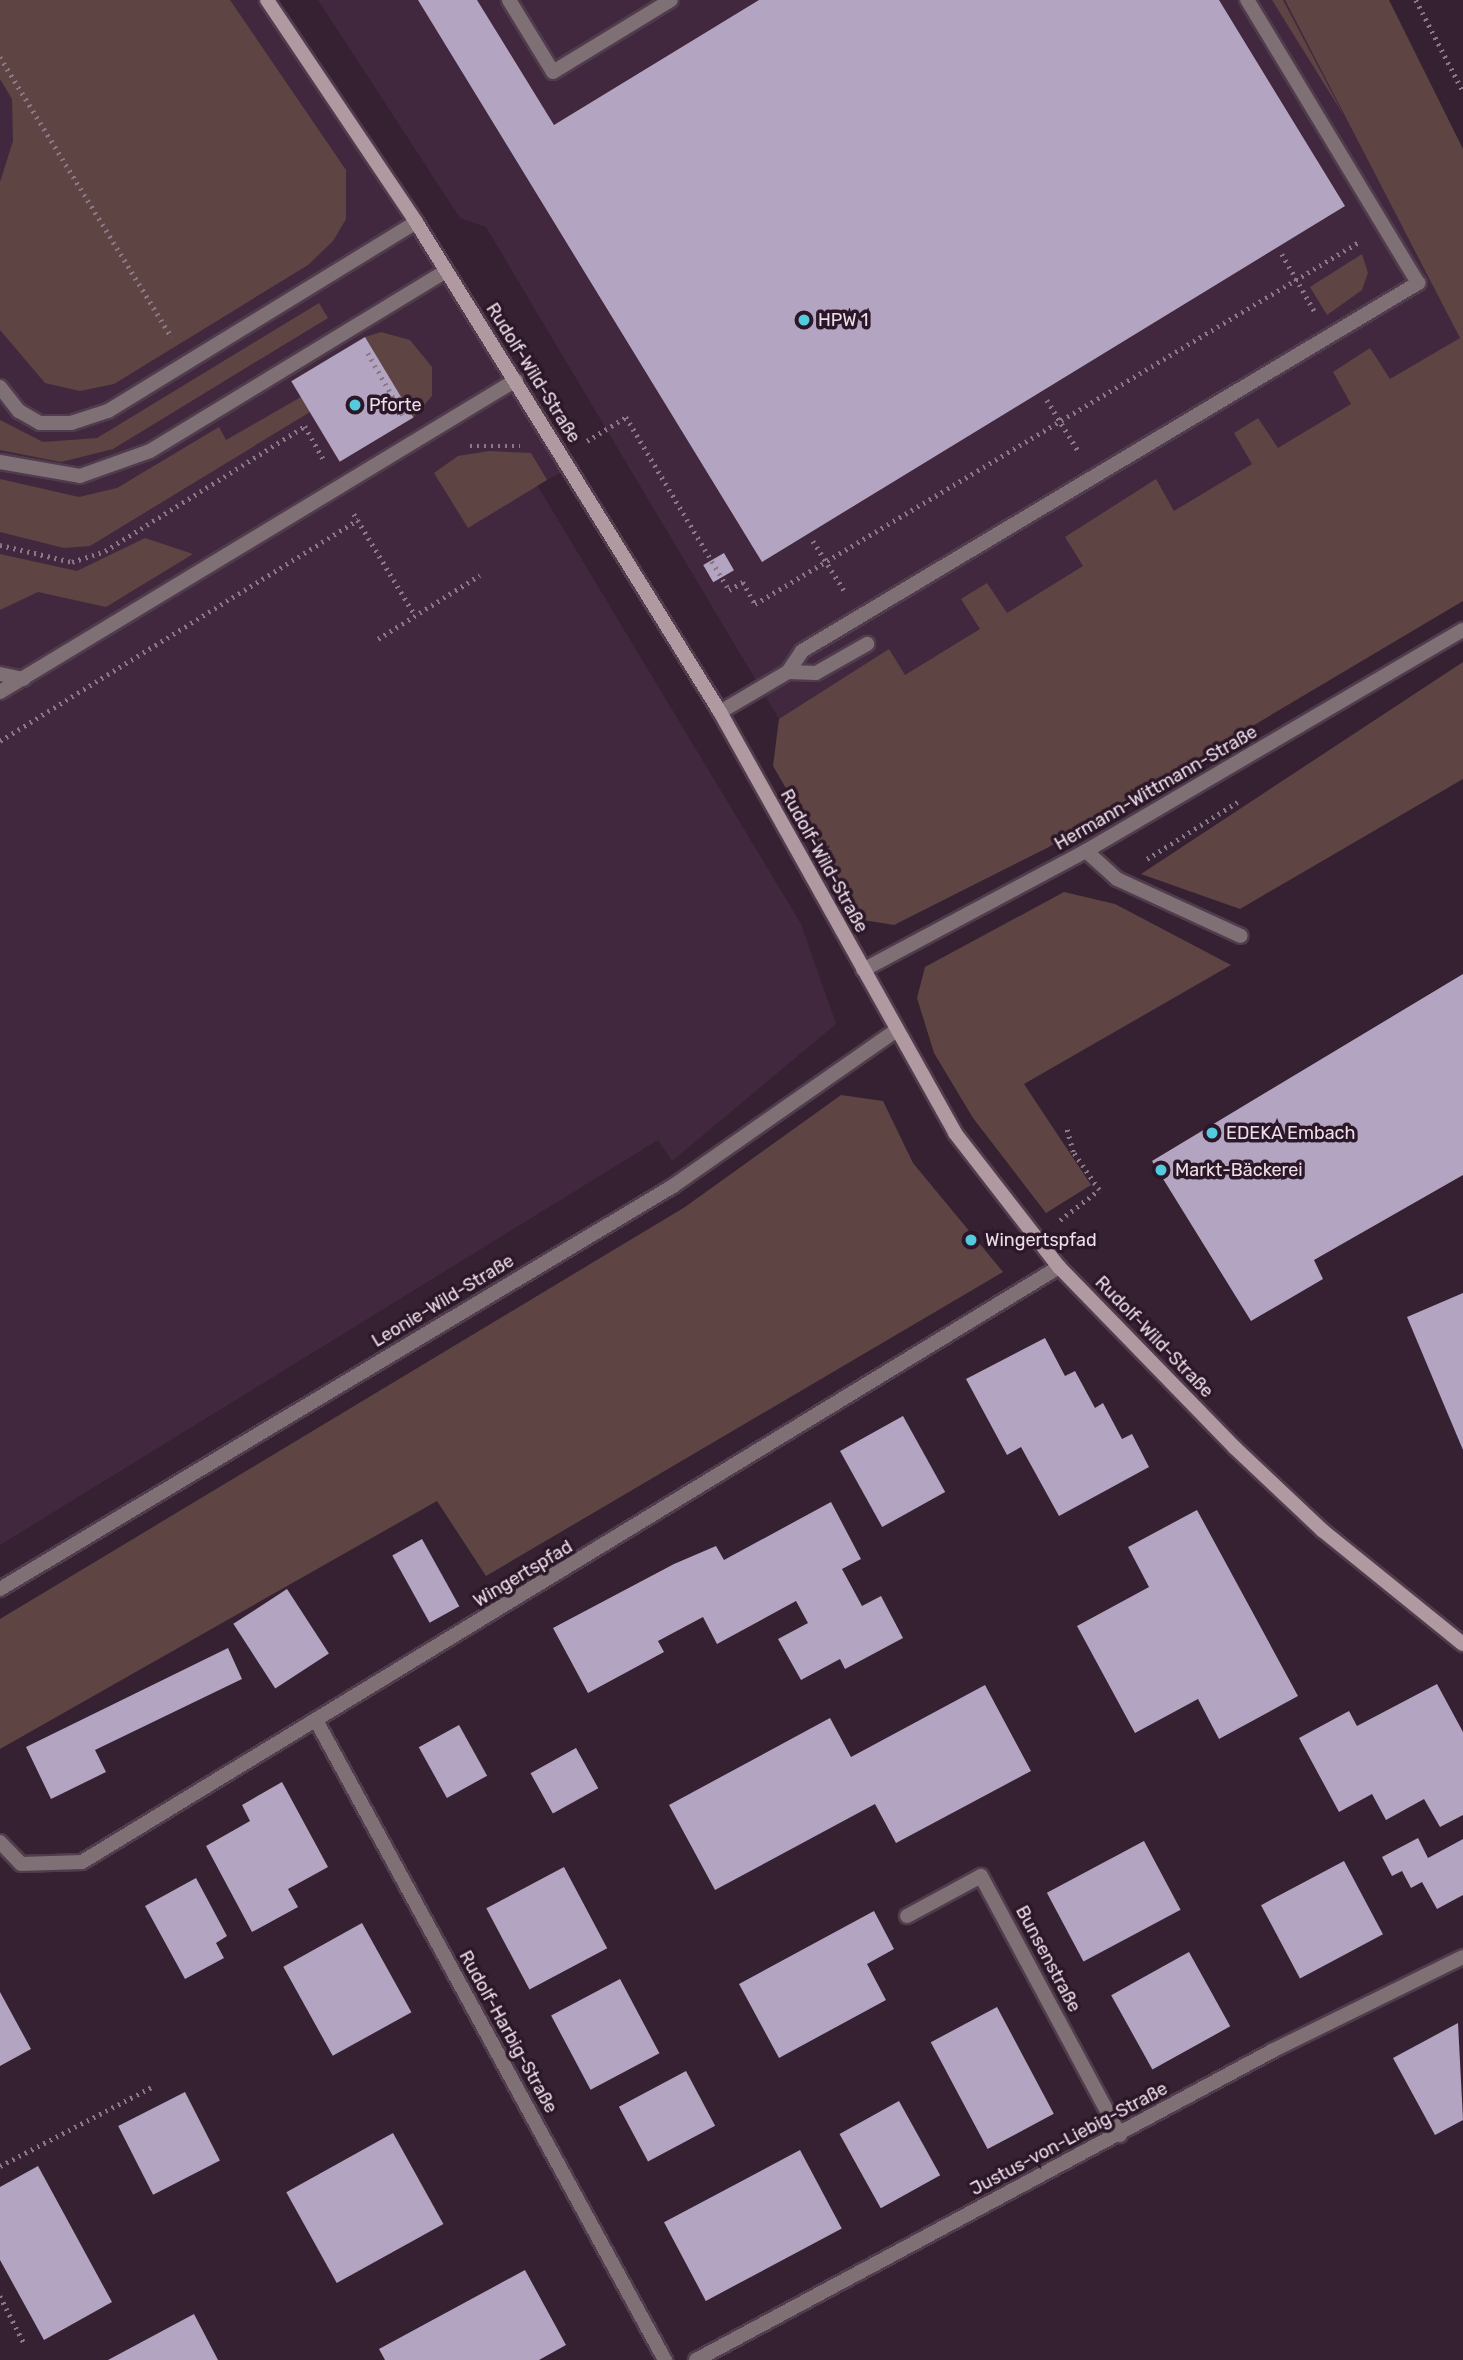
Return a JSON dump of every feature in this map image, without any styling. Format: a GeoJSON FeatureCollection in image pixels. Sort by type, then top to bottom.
{"type":"FeatureCollection","features":[{"type":"Feature","properties":{"kind":"street","name":"Rudolf-Wild-Straße"},"geometry":{"type":"LineString","coordinates":[[267,0],[415,222],[516,380],[720,712],[895,1031],[956,1133],[1059,1267],[1322,1530],[1463,1644]]}},
{"type":"Feature","properties":{"kind":"street"},"geometry":{"type":"LineString","coordinates":[[509,0],[553,72],[671,0]]}},
{"type":"Feature","properties":{"kind":"street"},"geometry":{"type":"LineString","coordinates":[[720,712],[788,671],[802,651],[1418,283],[1247,0]]}},
{"type":"Feature","properties":{"kind":"street"},"geometry":{"type":"LineString","coordinates":[[0,387],[19,411],[40,423],[71,424],[108,411],[415,222]]}},
{"type":"Feature","properties":{"kind":"street"},"geometry":{"type":"LineString","coordinates":[[0,462],[80,476],[150,451],[446,271]]}},
{"type":"Feature","properties":{"kind":"street"},"geometry":{"type":"LineString","coordinates":[[0,692],[516,380]]}},
{"type":"Feature","properties":{"kind":"street","name":"Hermann-Wittmann-Straße"},"geometry":{"type":"LineString","coordinates":[[863,970],[1086,851],[1463,630]]}},
{"type":"Feature","properties":{"kind":"street"},"geometry":{"type":"LineString","coordinates":[[788,671],[816,673],[867,644]]}},
{"type":"Feature","properties":{"kind":"street"},"geometry":{"type":"LineString","coordinates":[[0,674],[23,679]]}},
{"type":"Feature","properties":{"kind":"street"},"geometry":{"type":"LineString","coordinates":[[1086,851],[1117,879],[1241,936]]}},
{"type":"Feature","properties":{"kind":"street","name":"Leonie-Wild-Straße"},"geometry":{"type":"LineString","coordinates":[[0,1589],[673,1186],[895,1031]]}},
{"type":"Feature","properties":{"kind":"street","name":"Wingertspfad"},"geometry":{"type":"LineString","coordinates":[[0,1842],[21,1864],[82,1862],[317,1722],[1059,1267]]}},
{"type":"Feature","properties":{"kind":"street","name":"Rudolf-Harbig-Straße"},"geometry":{"type":"LineString","coordinates":[[317,1722],[665,2360]]}},
{"type":"Feature","properties":{"kind":"street","name":"Bunsenstraße"},"geometry":{"type":"LineString","coordinates":[[906,1916],[981,1876],[1120,2135]]}},
{"type":"Feature","properties":{"kind":"street","name":"Justus-von-Liebig-Straße"},"geometry":{"type":"LineString","coordinates":[[696,2360],[1463,1957]]}},
{"type":"Feature","properties":{"kind":"path"},"geometry":{"type":"LineString","coordinates":[[1416,0],[1463,91]]}},
{"type":"Feature","properties":{"kind":"path"},"geometry":{"type":"LineString","coordinates":[[0,57],[187,362]]}},
{"type":"Feature","properties":{"kind":"path"},"geometry":{"type":"LineString","coordinates":[[459,449],[536,449],[546,467],[626,417],[729,590],[743,582],[755,604],[1384,227]]}},
{"type":"Feature","properties":{"kind":"path"},"geometry":{"type":"LineString","coordinates":[[1282,254],[1329,337]]}},
{"type":"Feature","properties":{"kind":"path"},"geometry":{"type":"LineString","coordinates":[[354,353],[365,346],[404,416]]}},
{"type":"Feature","properties":{"kind":"path"},"geometry":{"type":"LineString","coordinates":[[1047,400],[1060,422]]}},
{"type":"Feature","properties":{"kind":"path"},"geometry":{"type":"LineString","coordinates":[[0,545],[72,562],[105,551],[305,426],[340,487]]}},
{"type":"Feature","properties":{"kind":"path"},"geometry":{"type":"LineString","coordinates":[[358,505],[352,509],[415,615]]}},
{"type":"Feature","properties":{"kind":"path"},"geometry":{"type":"LineString","coordinates":[[0,741],[358,520]]}},
{"type":"Feature","properties":{"kind":"path"},"geometry":{"type":"LineString","coordinates":[[813,541],[861,617]]}},
{"type":"Feature","properties":{"kind":"path"},"geometry":{"type":"LineString","coordinates":[[378,639],[481,575]]}},
{"type":"Feature","properties":{"kind":"path"},"geometry":{"type":"LineString","coordinates":[[1036,1239],[1098,1190],[1073,1152],[1067,1129]]}},
{"type":"Feature","properties":{"kind":"path"},"geometry":{"type":"LineString","coordinates":[[0,2166],[152,2087]]}},
{"type":"Feature","properties":{"kind":"path"},"geometry":{"type":"LineString","coordinates":[[0,2296],[26,2345]]}},
{"type":"Feature","properties":{"kind":"shaded area"},"geometry":{"type":"Polygon","coordinates":[[[0,0],[265,0],[569,469],[537,485],[801,924],[836,1024],[672,1161],[658,1140],[0,1545],[0,0]]]}},
{"type":"Feature","properties":{"kind":"shaded area"},"geometry":{"type":"Polygon","coordinates":[[[0,0],[230,0],[346,170],[346,219],[333,241],[308,265],[114,384],[80,391],[45,383],[0,330],[0,182],[13,141],[12,99],[0,79],[0,0]]]}},
{"type":"Feature","properties":{"kind":"shaded area"},"geometry":{"type":"Polygon","coordinates":[[[318,0],[1285,0],[1463,343],[1463,552],[885,897],[486,227],[460,218],[318,0]]]}},
{"type":"Feature","properties":{"kind":"shaded area"},"geometry":{"type":"Polygon","coordinates":[[[1272,0],[1283,0],[1343,114],[1272,0]]]}},
{"type":"Feature","properties":{"kind":"shaded area"},"geometry":{"type":"Polygon","coordinates":[[[1285,0],[1389,0],[1463,149],[1463,601],[1047,848],[894,925],[863,920],[773,766],[779,719],[889,649],[905,675],[980,629],[961,599],[987,583],[1007,613],[1083,566],[1065,537],[1156,479],[1174,511],[1252,464],[1234,433],[1258,418],[1278,448],[1351,404],[1333,372],[1370,348],[1390,379],[1460,338],[1285,0]]]}},
{"type":"Feature","properties":{"kind":"shaded area"},"geometry":{"type":"Polygon","coordinates":[[[1362,254],[1368,273],[1362,290],[1327,315],[1310,287],[1362,254]]]}},
{"type":"Feature","properties":{"kind":"shaded area"},"geometry":{"type":"Polygon","coordinates":[[[319,303],[328,318],[113,449],[61,462],[0,450],[0,420],[43,442],[97,438],[319,303]]]}},
{"type":"Feature","properties":{"kind":"shaded area"},"geometry":{"type":"Polygon","coordinates":[[[381,332],[410,340],[432,367],[432,396],[413,418],[365,337],[381,332]]]}},
{"type":"Feature","properties":{"kind":"shaded area"},"geometry":{"type":"Polygon","coordinates":[[[301,397],[310,412],[90,546],[64,548],[0,532],[0,479],[79,497],[117,488],[219,427],[226,440],[301,397]]]}},
{"type":"Feature","properties":{"kind":"shaded area"},"geometry":{"type":"Polygon","coordinates":[[[489,451],[531,453],[547,480],[468,528],[434,473],[458,456],[489,451]]]}},
{"type":"Feature","properties":{"kind":"shaded area"},"geometry":{"type":"Polygon","coordinates":[[[145,538],[193,554],[106,607],[38,592],[0,610],[0,554],[77,571],[145,538]]]}},
{"type":"Feature","properties":{"kind":"shaded area"},"geometry":{"type":"Polygon","coordinates":[[[1463,662],[1463,779],[1240,909],[1141,874],[1463,662]]]}},
{"type":"Feature","properties":{"kind":"shaded area"},"geometry":{"type":"Polygon","coordinates":[[[1064,892],[1115,904],[1231,965],[1024,1084],[1091,1185],[1046,1213],[973,1118],[934,1053],[917,998],[925,967],[1064,892]]]}},
{"type":"Feature","properties":{"kind":"shaded area"},"geometry":{"type":"Polygon","coordinates":[[[841,1095],[883,1101],[913,1163],[1003,1272],[486,1576],[437,1501],[0,1749],[0,1619],[685,1207],[841,1095]]]}},
{"type":"Feature","properties":{"kind":"building","name":"HPW 1"},"geometry":{"type":"Polygon","coordinates":[[[418,0],[477,0],[554,125],[759,0],[1219,0],[1345,206],[762,562],[418,0]]]}},
{"type":"Feature","properties":{"kind":"building","name":"Pforte"},"geometry":{"type":"Polygon","coordinates":[[[365,337],[413,418],[340,462],[291,381],[365,337]]]}},
{"type":"Feature","properties":{"kind":"building"},"geometry":{"type":"Polygon","coordinates":[[[724,553],[734,570],[713,582],[703,565],[724,553]]]}},
{"type":"Feature","properties":{"kind":"building"},"geometry":{"type":"Polygon","coordinates":[[[1463,974],[1463,1175],[1314,1260],[1323,1279],[1251,1321],[1152,1161],[1463,974]]]}},
{"type":"Feature","properties":{"kind":"building"},"geometry":{"type":"Polygon","coordinates":[[[1463,1293],[1463,1450],[1407,1317],[1463,1293]]]}},
{"type":"Feature","properties":{"kind":"building"},"geometry":{"type":"Polygon","coordinates":[[[1045,1338],[1065,1376],[1075,1371],[1095,1408],[1103,1403],[1122,1439],[1132,1434],[1149,1467],[1059,1516],[1021,1447],[1007,1455],[966,1379],[1045,1338]]]}},
{"type":"Feature","properties":{"kind":"building"},"geometry":{"type":"Polygon","coordinates":[[[903,1416],[945,1492],[882,1527],[840,1451],[903,1416]]]}},
{"type":"Feature","properties":{"kind":"building"},"geometry":{"type":"Polygon","coordinates":[[[831,1502],[861,1559],[842,1569],[862,1606],[881,1596],[903,1638],[845,1669],[840,1659],[801,1680],[778,1639],[808,1623],[796,1601],[717,1644],[703,1617],[658,1641],[664,1652],[588,1693],[553,1628],[674,1564],[716,1546],[724,1560],[831,1502]]]}},
{"type":"Feature","properties":{"kind":"building"},"geometry":{"type":"Polygon","coordinates":[[[1197,1510],[1298,1696],[1219,1739],[1198,1699],[1135,1733],[1077,1626],[1149,1587],[1128,1547],[1197,1510]]]}},
{"type":"Feature","properties":{"kind":"building"},"geometry":{"type":"Polygon","coordinates":[[[422,1539],[459,1606],[430,1623],[392,1555],[422,1539]]]}},
{"type":"Feature","properties":{"kind":"building"},"geometry":{"type":"Polygon","coordinates":[[[287,1589],[329,1654],[275,1688],[233,1624],[287,1589]]]}},
{"type":"Feature","properties":{"kind":"building"},"geometry":{"type":"Polygon","coordinates":[[[228,1648],[242,1679],[95,1750],[106,1772],[51,1799],[26,1747],[228,1648]]]}},
{"type":"Feature","properties":{"kind":"building"},"geometry":{"type":"Polygon","coordinates":[[[1437,1684],[1463,1732],[1463,1815],[1440,1827],[1424,1799],[1386,1820],[1372,1794],[1339,1812],[1299,1738],[1349,1711],[1357,1726],[1437,1684]]]}},
{"type":"Feature","properties":{"kind":"building"},"geometry":{"type":"Polygon","coordinates":[[[985,1685],[1031,1771],[896,1843],[875,1804],[715,1890],[669,1805],[830,1718],[851,1757],[985,1685]]]}},
{"type":"Feature","properties":{"kind":"building"},"geometry":{"type":"Polygon","coordinates":[[[459,1725],[487,1776],[447,1798],[419,1747],[459,1725]]]}},
{"type":"Feature","properties":{"kind":"building"},"geometry":{"type":"Polygon","coordinates":[[[576,1748],[598,1788],[553,1813],[531,1773],[576,1748]]]}},
{"type":"Feature","properties":{"kind":"building"},"geometry":{"type":"Polygon","coordinates":[[[282,1782],[328,1867],[288,1889],[298,1907],[252,1932],[206,1846],[250,1821],[242,1805],[282,1782]]]}},
{"type":"Feature","properties":{"kind":"building"},"geometry":{"type":"Polygon","coordinates":[[[1418,1838],[1428,1858],[1463,1839],[1463,1895],[1437,1909],[1422,1882],[1411,1888],[1402,1871],[1392,1876],[1382,1857],[1418,1838]]]}},
{"type":"Feature","properties":{"kind":"building"},"geometry":{"type":"Polygon","coordinates":[[[1144,1841],[1181,1910],[1083,1962],[1047,1893],[1144,1841]]]}},
{"type":"Feature","properties":{"kind":"building"},"geometry":{"type":"Polygon","coordinates":[[[1344,1861],[1383,1934],[1300,1978],[1261,1905],[1344,1861]]]}},
{"type":"Feature","properties":{"kind":"building"},"geometry":{"type":"Polygon","coordinates":[[[564,1867],[607,1948],[529,1990],[486,1908],[564,1867]]]}},
{"type":"Feature","properties":{"kind":"building"},"geometry":{"type":"Polygon","coordinates":[[[196,1878],[227,1936],[216,1943],[224,1958],[185,1979],[145,1906],[196,1878]]]}},
{"type":"Feature","properties":{"kind":"building"},"geometry":{"type":"Polygon","coordinates":[[[874,1911],[894,1949],[867,1964],[886,2000],[779,2058],[739,1984],[874,1911]]]}},
{"type":"Feature","properties":{"kind":"building"},"geometry":{"type":"Polygon","coordinates":[[[362,1923],[411,2012],[333,2056],[283,1967],[362,1923]]]}},
{"type":"Feature","properties":{"kind":"building"},"geometry":{"type":"Polygon","coordinates":[[[1189,1952],[1230,2026],[1152,2069],[1111,1995],[1189,1952]]]}},
{"type":"Feature","properties":{"kind":"building"},"geometry":{"type":"Polygon","coordinates":[[[620,1979],[659,2053],[591,2090],[551,2016],[620,1979]]]}},
{"type":"Feature","properties":{"kind":"building"},"geometry":{"type":"Polygon","coordinates":[[[0,1992],[31,2049],[0,2066],[0,1992]]]}},
{"type":"Feature","properties":{"kind":"building"},"geometry":{"type":"Polygon","coordinates":[[[997,2007],[1054,2114],[988,2149],[931,2042],[997,2007]]]}},
{"type":"Feature","properties":{"kind":"building"},"geometry":{"type":"Polygon","coordinates":[[[1458,2023],[1463,2120],[1435,2135],[1393,2058],[1458,2023]]]}},
{"type":"Feature","properties":{"kind":"building"},"geometry":{"type":"Polygon","coordinates":[[[686,2071],[715,2126],[648,2161],[619,2107],[686,2071]]]}},
{"type":"Feature","properties":{"kind":"building"},"geometry":{"type":"Polygon","coordinates":[[[185,2092],[220,2161],[153,2195],[118,2126],[185,2092]]]}},
{"type":"Feature","properties":{"kind":"building"},"geometry":{"type":"Polygon","coordinates":[[[899,2101],[940,2175],[881,2208],[840,2134],[899,2101]]]}},
{"type":"Feature","properties":{"kind":"building"},"geometry":{"type":"Polygon","coordinates":[[[393,2133],[443,2224],[337,2283],[286,2192],[393,2133]]]}},
{"type":"Feature","properties":{"kind":"building"},"geometry":{"type":"Polygon","coordinates":[[[800,2150],[842,2229],[706,2301],[664,2222],[800,2150]]]}},
{"type":"Feature","properties":{"kind":"building"},"geometry":{"type":"Polygon","coordinates":[[[38,2166],[112,2302],[44,2340],[0,2260],[0,2187],[38,2166]]]}},
{"type":"Feature","properties":{"kind":"building"},"geometry":{"type":"Polygon","coordinates":[[[525,2270],[566,2345],[539,2360],[385,2360],[379,2349],[525,2270]]]}},
{"type":"Feature","properties":{"kind":"building"},"geometry":{"type":"Polygon","coordinates":[[[194,2314],[218,2360],[108,2360],[194,2314]]]}},
{"type":"Feature","properties":{"kind":"place","name":"HPW 1"},"geometry":{"type":"Point","coordinates":[804,320]}},
{"type":"Feature","properties":{"kind":"place","name":"Pforte"},"geometry":{"type":"Point","coordinates":[355,405]}},
{"type":"Feature","properties":{"kind":"place","name":"EDEKA Embach"},"geometry":{"type":"Point","coordinates":[1212,1133]}},
{"type":"Feature","properties":{"kind":"place","name":"Markt-Bäckerei"},"geometry":{"type":"Point","coordinates":[1161,1170]}},
{"type":"Feature","properties":{"kind":"place","name":"Wingertspfad"},"geometry":{"type":"Point","coordinates":[971,1240]}}]}
